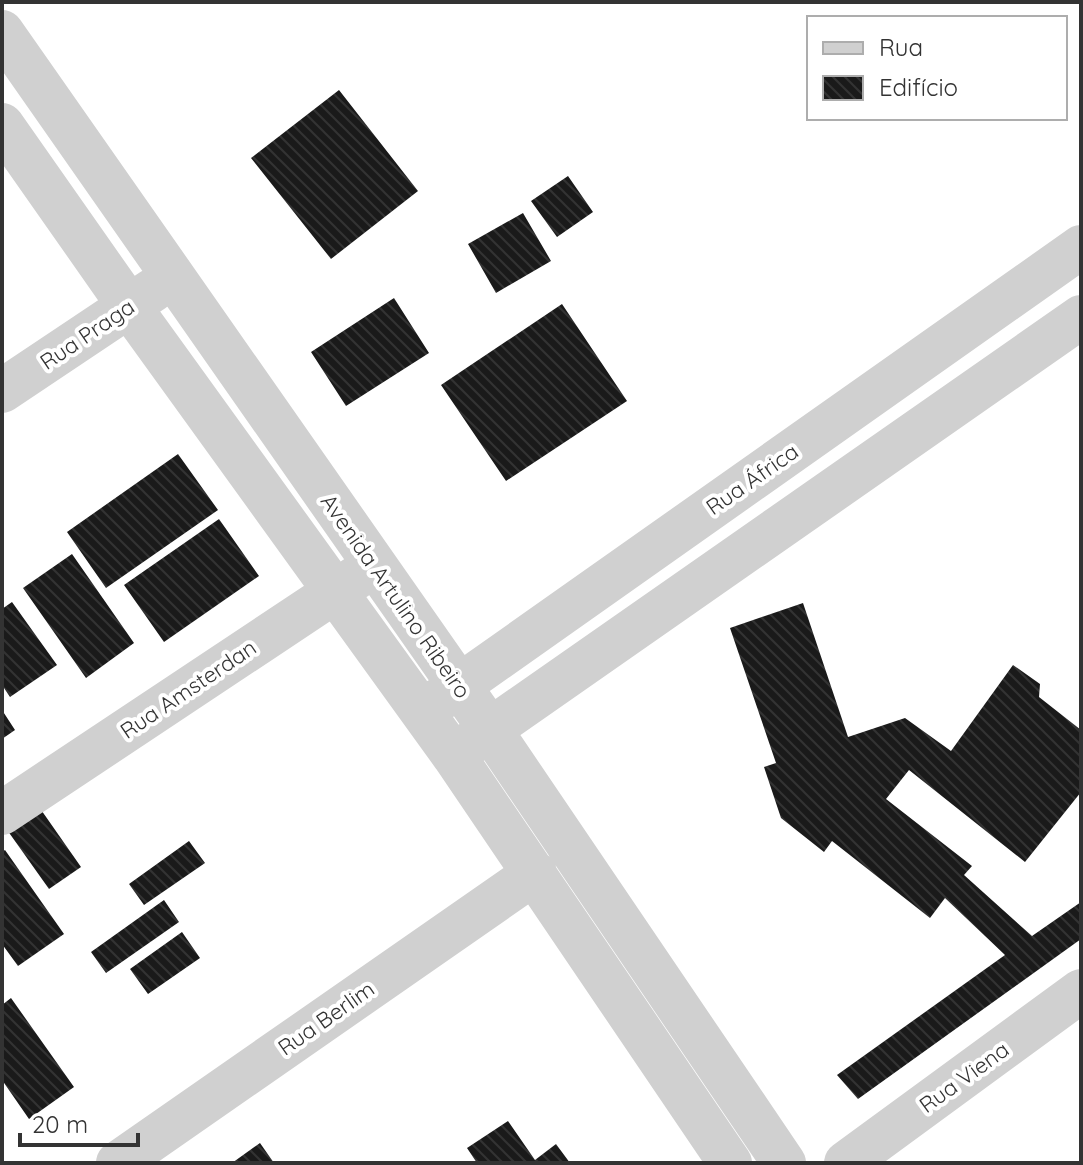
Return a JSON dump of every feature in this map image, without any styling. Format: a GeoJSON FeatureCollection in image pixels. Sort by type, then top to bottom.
{"type":"FeatureCollection","features":[{"type":"Feature","properties":{"kind":"street","name":"Avenida Artulino Ribeiro"},"geometry":{"type":"LineString","coordinates":[[2,32],[489,728],[784,1163]]}},
{"type":"Feature","properties":{"kind":"street","name":"Avenida Artulino Ribeiro"},"geometry":{"type":"LineString","coordinates":[[2,125],[454,756],[730,1163]]}},
{"type":"Feature","properties":{"kind":"street","name":"Rua África"},"geometry":{"type":"LineString","coordinates":[[422,711],[1081,247]]}},
{"type":"Feature","properties":{"kind":"street","name":"Rua Praga"},"geometry":{"type":"LineString","coordinates":[[2,391],[172,276]]}},
{"type":"Feature","properties":{"kind":"street"},"geometry":{"type":"LineString","coordinates":[[454,756],[489,728],[1081,317]]}},
{"type":"Feature","properties":{"kind":"street","name":"Rua Amsterdan"},"geometry":{"type":"LineString","coordinates":[[2,813],[375,565]]}},
{"type":"Feature","properties":{"kind":"street","name":"Rua Berlim"},"geometry":{"type":"LineString","coordinates":[[118,1163],[535,873]]}},
{"type":"Feature","properties":{"kind":"street","name":"Rua Viena"},"geometry":{"type":"LineString","coordinates":[[846,1163],[1081,991]]}},
{"type":"Feature","properties":{"kind":"building"},"geometry":{"type":"Polygon","coordinates":[[[339,90],[418,191],[331,259],[251,158],[339,90]]]}},
{"type":"Feature","properties":{"kind":"building"},"geometry":{"type":"Polygon","coordinates":[[[568,176],[593,212],[557,237],[531,201],[568,176]]]}},
{"type":"Feature","properties":{"kind":"building"},"geometry":{"type":"Polygon","coordinates":[[[523,213],[551,261],[496,293],[468,244],[523,213]]]}},
{"type":"Feature","properties":{"kind":"building"},"geometry":{"type":"Polygon","coordinates":[[[394,298],[429,353],[346,406],[311,352],[394,298]]]}},
{"type":"Feature","properties":{"kind":"building"},"geometry":{"type":"Polygon","coordinates":[[[562,304],[627,401],[506,481],[441,385],[562,304]]]}},
{"type":"Feature","properties":{"kind":"building"},"geometry":{"type":"Polygon","coordinates":[[[178,454],[218,510],[106,588],[67,532],[178,454]]]}},
{"type":"Feature","properties":{"kind":"building"},"geometry":{"type":"Polygon","coordinates":[[[219,519],[259,576],[164,642],[124,585],[219,519]]]}},
{"type":"Feature","properties":{"kind":"building"},"geometry":{"type":"Polygon","coordinates":[[[72,554],[134,643],[86,678],[23,588],[72,554]]]}},
{"type":"Feature","properties":{"kind":"building"},"geometry":{"type":"Polygon","coordinates":[[[12,602],[57,665],[10,697],[2,685],[2,609],[12,602]]]}},
{"type":"Feature","properties":{"kind":"building"},"geometry":{"type":"Polygon","coordinates":[[[803,603],[848,737],[905,718],[951,751],[1013,665],[1040,684],[1039,697],[1081,730],[1081,792],[1025,862],[909,770],[886,799],[972,866],[964,875],[1032,936],[1081,902],[1081,939],[858,1099],[837,1075],[1005,955],[945,898],[930,918],[832,841],[824,852],[781,818],[764,767],[776,763],[730,628],[803,603]]]}},
{"type":"Feature","properties":{"kind":"building"},"geometry":{"type":"Polygon","coordinates":[[[2,710],[15,730],[2,739],[2,710]]]}},
{"type":"Feature","properties":{"kind":"building"},"geometry":{"type":"Polygon","coordinates":[[[37,804],[81,867],[49,889],[5,827],[37,804]]]}},
{"type":"Feature","properties":{"kind":"building"},"geometry":{"type":"Polygon","coordinates":[[[189,841],[205,863],[144,905],[129,884],[189,841]]]}},
{"type":"Feature","properties":{"kind":"building"},"geometry":{"type":"Polygon","coordinates":[[[5,850],[64,934],[18,966],[2,944],[2,852],[5,850]]]}},
{"type":"Feature","properties":{"kind":"building"},"geometry":{"type":"Polygon","coordinates":[[[164,900],[179,922],[106,973],[91,952],[164,900]]]}},
{"type":"Feature","properties":{"kind":"building"},"geometry":{"type":"Polygon","coordinates":[[[182,932],[200,958],[148,994],[130,969],[182,932]]]}},
{"type":"Feature","properties":{"kind":"building"},"geometry":{"type":"Polygon","coordinates":[[[11,998],[74,1087],[29,1119],[2,1080],[2,1005],[11,998]]]}},
{"type":"Feature","properties":{"kind":"building"},"geometry":{"type":"Polygon","coordinates":[[[508,1121],[535,1160],[556,1144],[570,1163],[477,1163],[467,1148],[508,1121]]]}},
{"type":"Feature","properties":{"kind":"building"},"geometry":{"type":"Polygon","coordinates":[[[260,1143],[274,1163],[232,1163],[260,1143]]]}}]}
